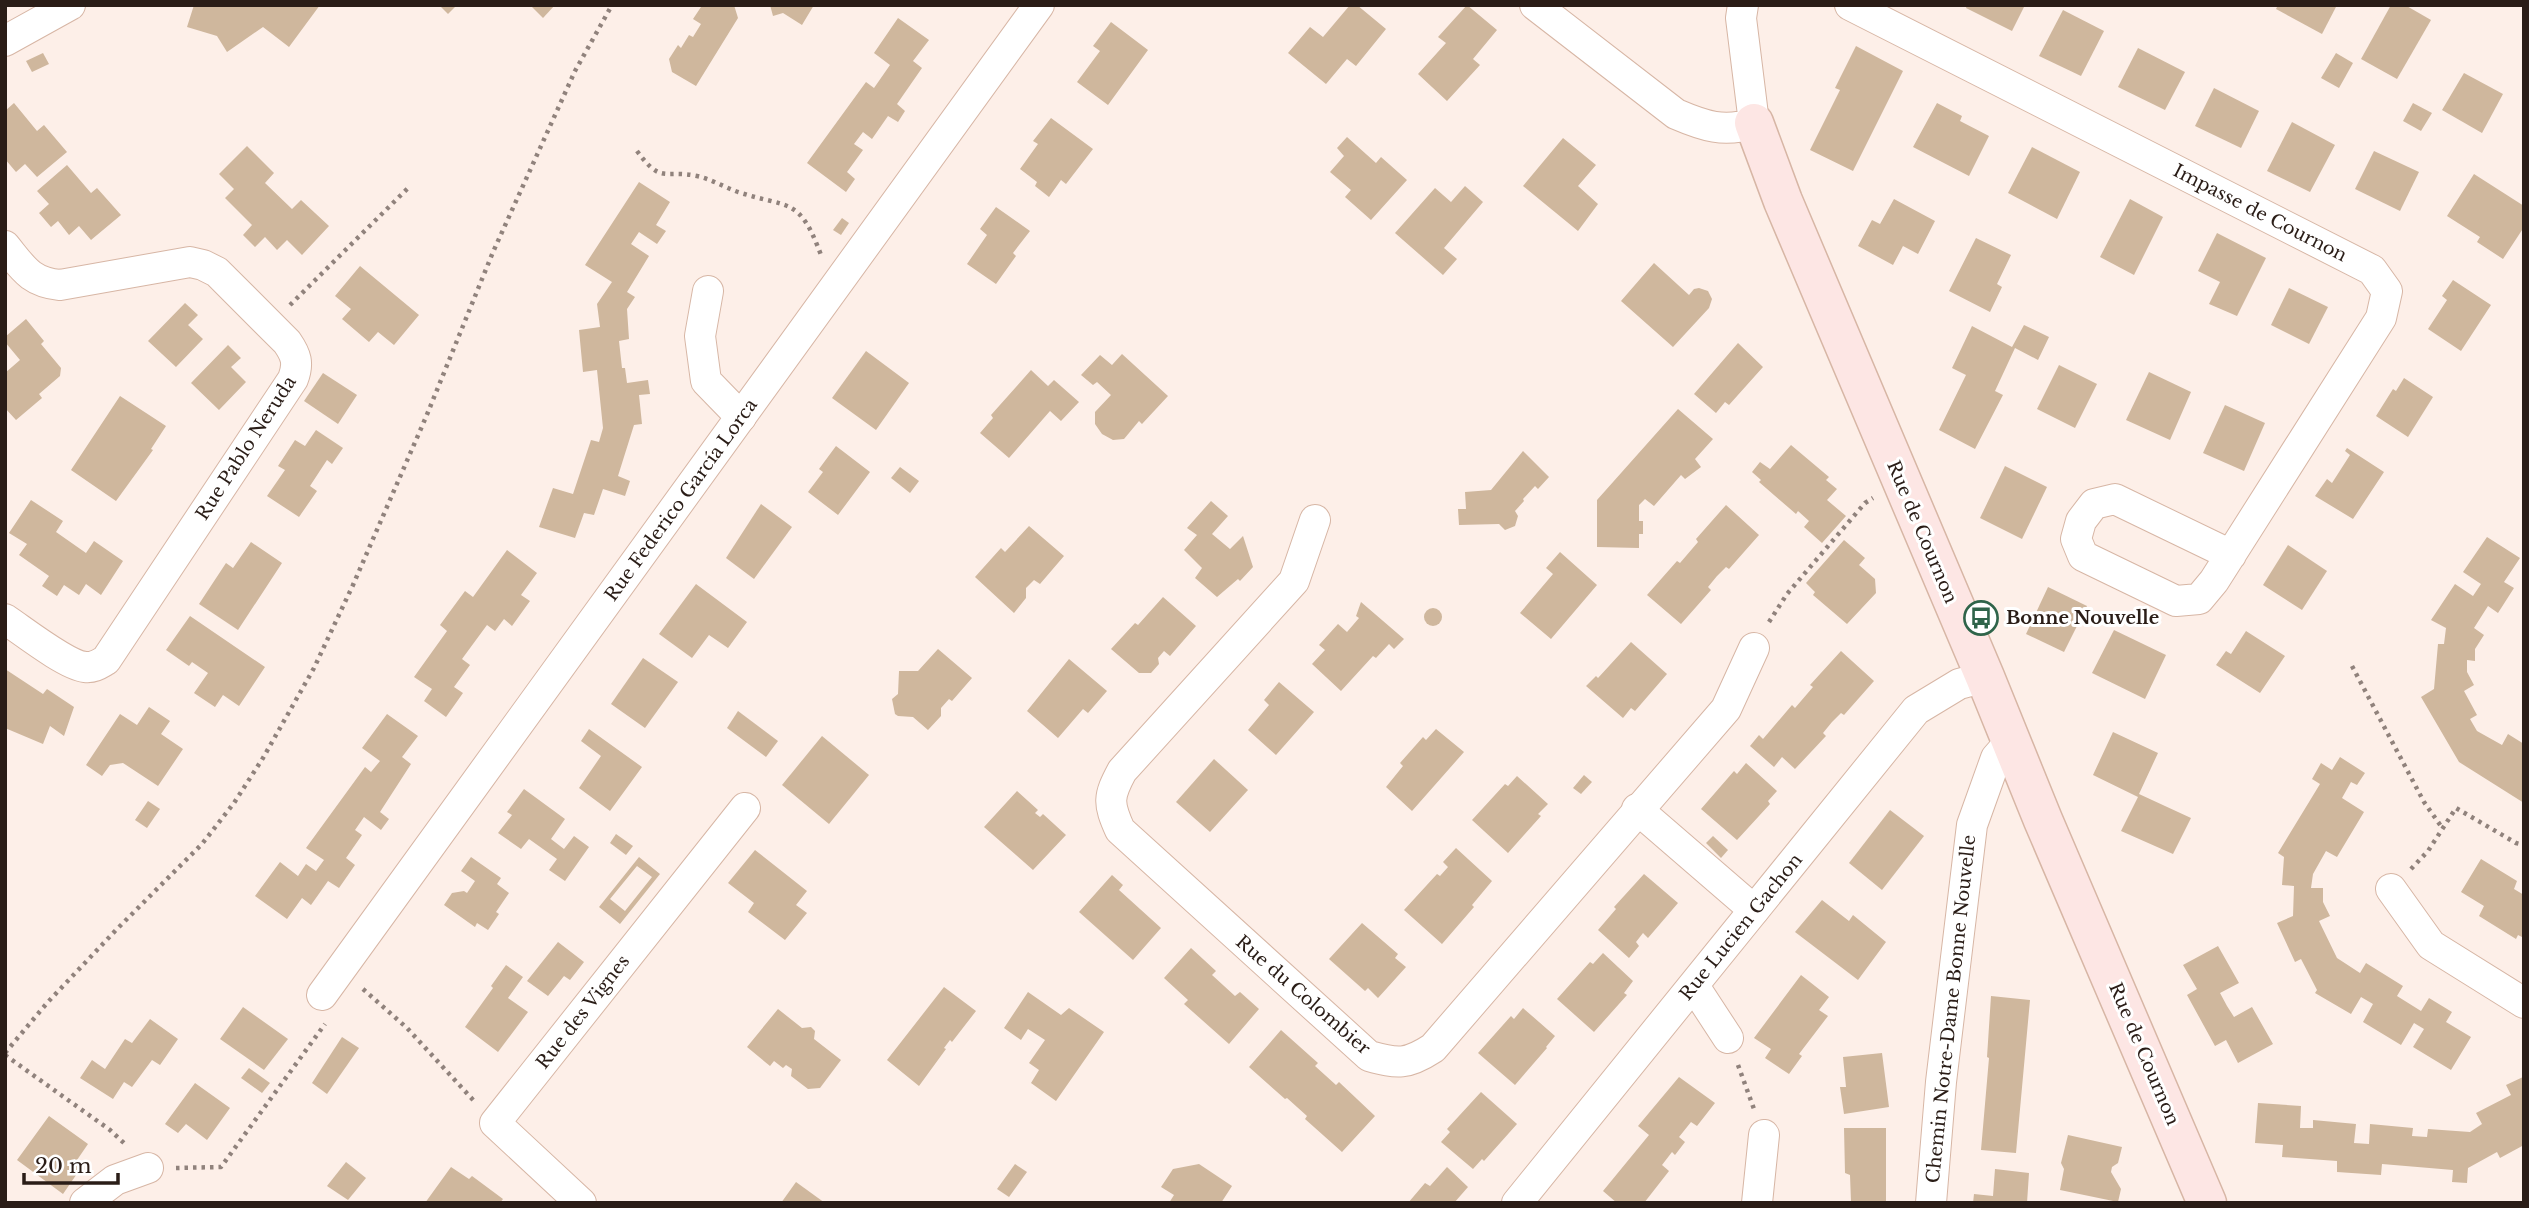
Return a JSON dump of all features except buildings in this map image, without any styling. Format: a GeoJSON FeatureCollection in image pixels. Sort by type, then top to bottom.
{"type":"FeatureCollection","features":[{"type":"Feature","properties":{"kind":"street"},"geometry":{"type":"LineString","coordinates":[[5,41],[70,5]]}},
{"type":"Feature","properties":{"kind":"street","name":"Rue Federico García Lorca"},"geometry":{"type":"LineString","coordinates":[[322,995],[1040,5]]}},
{"type":"Feature","properties":{"kind":"street"},"geometry":{"type":"LineString","coordinates":[[1535,5],[1676,114],[1703,125],[1735,129],[1754,122]]}},
{"type":"Feature","properties":{"kind":"street","name":"Rue de Cournon"},"geometry":{"type":"LineString","coordinates":[[1743,5],[1741,18],[1754,122],[1783,201],[2207,1203]]}},
{"type":"Feature","properties":{"kind":"street","name":"Impasse de Cournon"},"geometry":{"type":"LineString","coordinates":[[1850,5],[2372,270],[2387,291],[2381,318],[2231,555],[2199,598],[2176,601],[2083,556],[2076,539],[2081,521],[2094,504],[2115,499],[2231,555]]}},
{"type":"Feature","properties":{"kind":"street","name":"Rue Pablo Neruda"},"geometry":{"type":"LineString","coordinates":[[5,246],[28,273],[43,283],[60,285],[190,262],[204,265],[217,272],[287,342],[296,355],[297,367],[293,379],[106,660],[96,666],[85,667],[70,662],[5,619]]}},
{"type":"Feature","properties":{"kind":"street"},"geometry":{"type":"LineString","coordinates":[[708,291],[700,336],[706,381],[741,417]]}},
{"type":"Feature","properties":{"kind":"street","name":"Rue du Colombier"},"geometry":{"type":"LineString","coordinates":[[1315,520],[1294,581],[1122,771],[1111,790],[1111,808],[1120,830],[1369,1056],[1396,1063],[1415,1060],[1433,1048],[1637,808],[1726,709],[1754,648]]}},
{"type":"Feature","properties":{"kind":"street","name":"Rue Lucien Gachon"},"geometry":{"type":"LineString","coordinates":[[1517,1203],[1916,710],[1959,684],[1985,677]]}},
{"type":"Feature","properties":{"kind":"street","name":"Chemin Notre-Dame Bonne Nouvelle"},"geometry":{"type":"LineString","coordinates":[[1931,1203],[1941,1082],[1972,825],[1996,758],[2010,742]]}},
{"type":"Feature","properties":{"kind":"street","name":"Rue des Vignes"},"geometry":{"type":"LineString","coordinates":[[495,1123],[745,808]]}},
{"type":"Feature","properties":{"kind":"street"},"geometry":{"type":"LineString","coordinates":[[1637,808],[1754,910]]}},
{"type":"Feature","properties":{"kind":"street"},"geometry":{"type":"LineString","coordinates":[[2391,889],[2431,945],[2524,1003]]}},
{"type":"Feature","properties":{"kind":"street"},"geometry":{"type":"LineString","coordinates":[[1694,986],[1728,1038]]}},
{"type":"Feature","properties":{"kind":"street"},"geometry":{"type":"LineString","coordinates":[[495,1123],[581,1203]]}},
{"type":"Feature","properties":{"kind":"street"},"geometry":{"type":"LineString","coordinates":[[1757,1203],[1764,1135]]}},
{"type":"Feature","properties":{"kind":"street"},"geometry":{"type":"LineString","coordinates":[[85,1203],[115,1180],[148,1168]]}},
{"type":"Feature","properties":{"kind":"path"},"geometry":{"type":"LineString","coordinates":[[322,995],[331,1017],[221,1167],[148,1168],[110,1130],[5,1054],[47,1003],[202,844],[234,803],[263,758],[314,668],[342,608],[426,417],[493,252],[575,71],[612,5]]}},
{"type":"Feature","properties":{"kind":"path"},"geometry":{"type":"LineString","coordinates":[[637,152],[650,169],[660,174],[697,176],[739,192],[781,202],[800,213],[810,227],[836,288]]}},
{"type":"Feature","properties":{"kind":"path"},"geometry":{"type":"LineString","coordinates":[[270,325],[408,188]]}},
{"type":"Feature","properties":{"kind":"path"},"geometry":{"type":"LineString","coordinates":[[1754,648],[1787,594],[1865,503],[1903,486]]}},
{"type":"Feature","properties":{"kind":"path"},"geometry":{"type":"LineString","coordinates":[[2352,666],[2424,802],[2443,829]]}},
{"type":"Feature","properties":{"kind":"path"},"geometry":{"type":"LineString","coordinates":[[2391,889],[2428,851],[2456,808],[2524,845]]}},
{"type":"Feature","properties":{"kind":"path"},"geometry":{"type":"LineString","coordinates":[[340,970],[407,1028],[495,1123]]}},
{"type":"Feature","properties":{"kind":"path"},"geometry":{"type":"LineString","coordinates":[[1728,1038],[1764,1135]]}},
{"type":"Feature","properties":{"kind":"place","name":"Bonne Nouvelle"},"geometry":{"type":"Point","coordinates":[1981,618]}}]}
